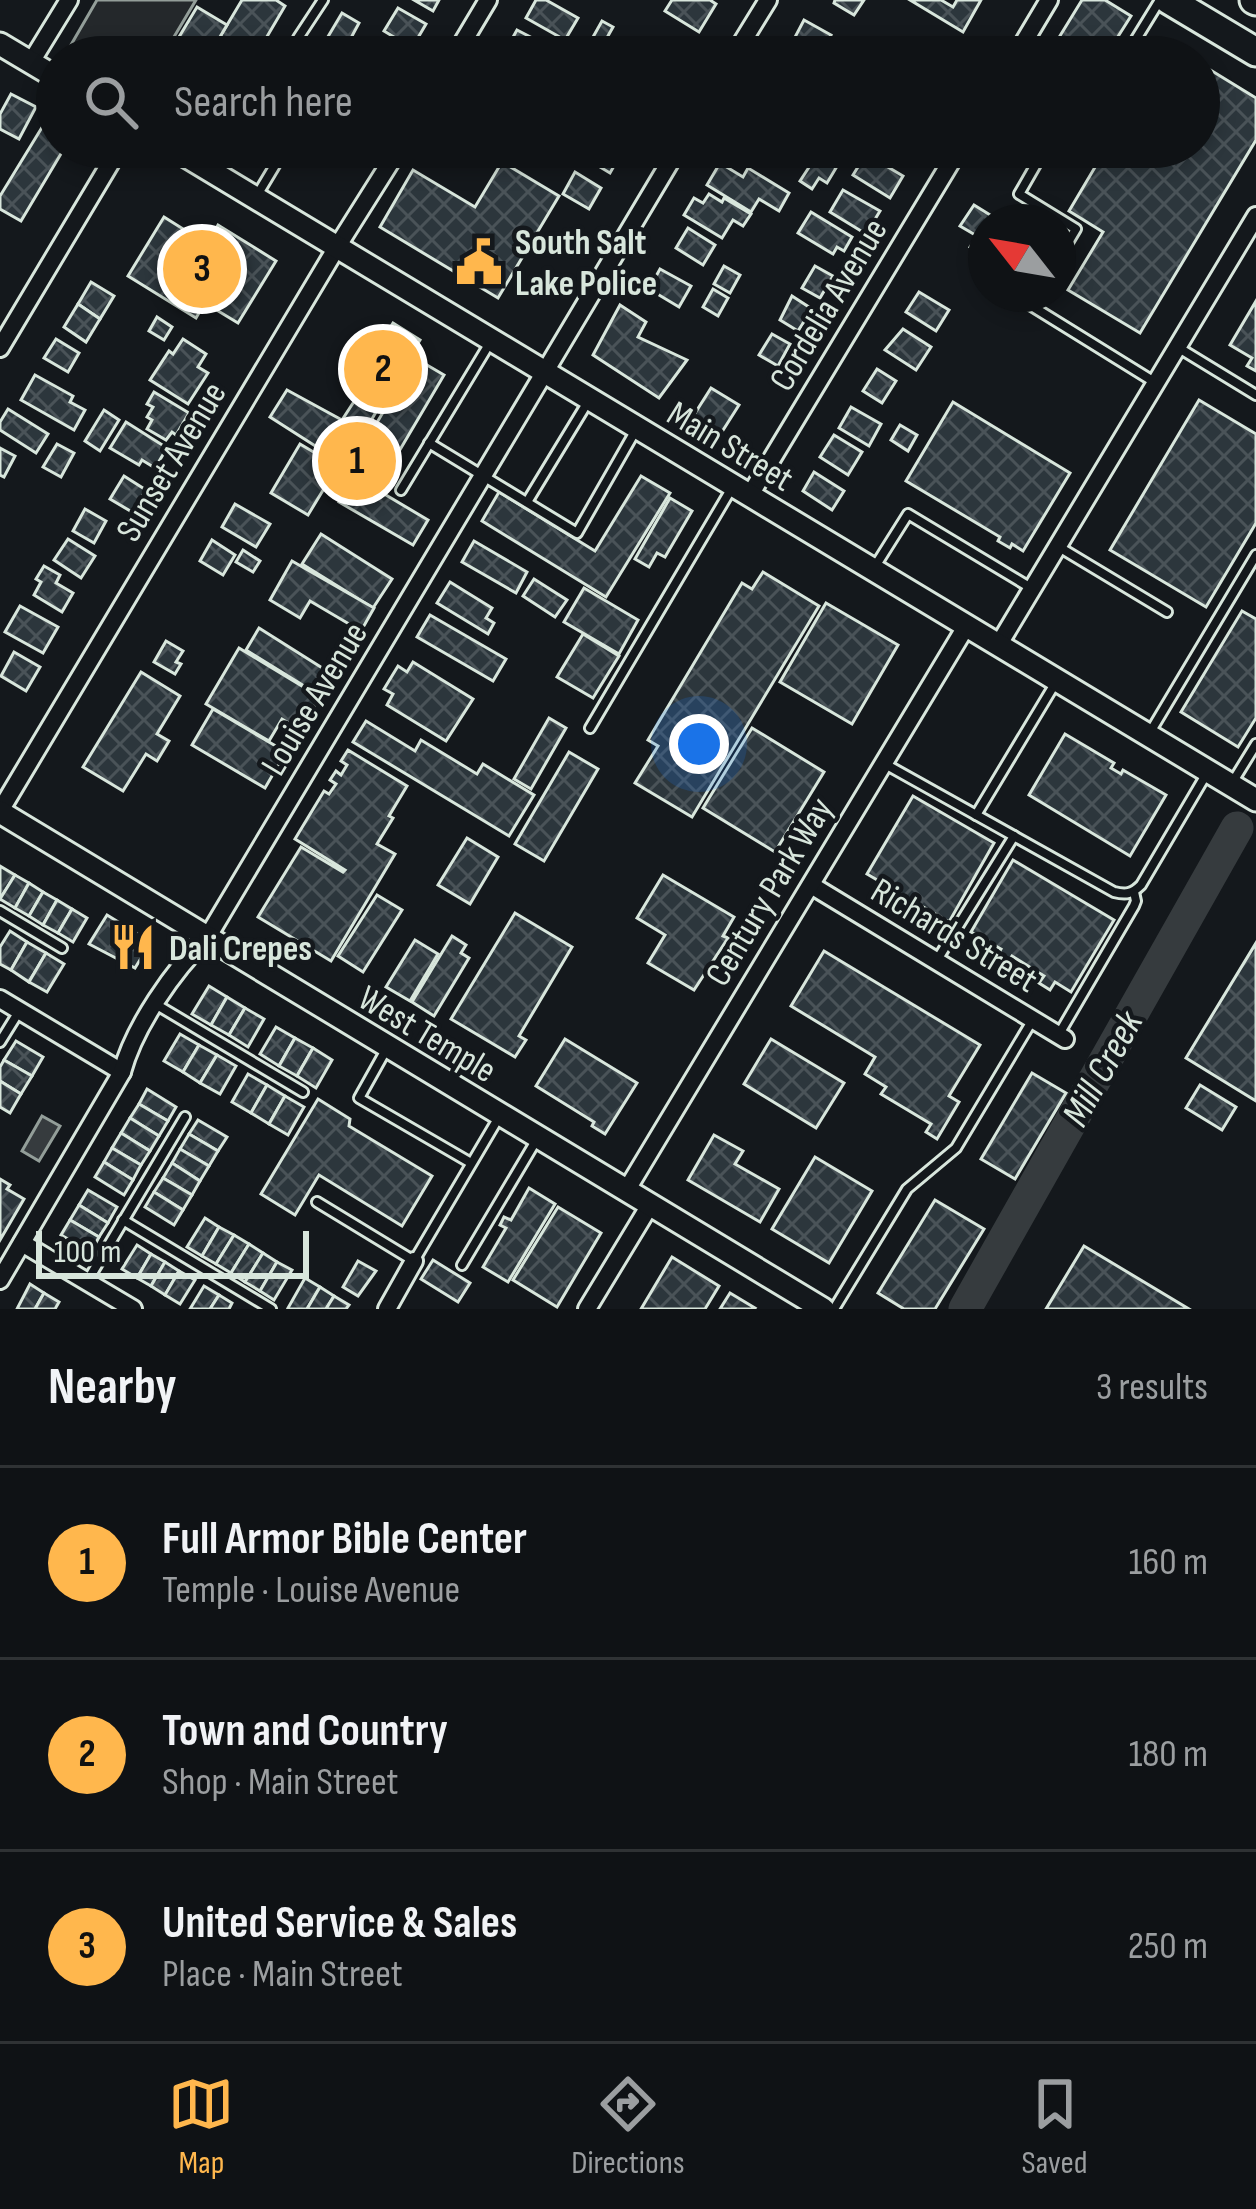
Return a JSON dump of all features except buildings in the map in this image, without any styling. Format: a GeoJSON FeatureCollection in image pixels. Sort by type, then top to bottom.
{"type":"FeatureCollection","features":[{"type":"Feature","properties":{"kind":"main road"},"geometry":{"type":"LineString","coordinates":[[1164,0],[1256,52]]}},
{"type":"Feature","properties":{"kind":"street"},"geometry":{"type":"LineString","coordinates":[[47,36],[69,0]]}},
{"type":"Feature","properties":{"kind":"street"},"geometry":{"type":"LineString","coordinates":[[467,36],[488,0]]}},
{"type":"Feature","properties":{"kind":"street"},"geometry":{"type":"LineString","coordinates":[[747,36],[768,0]]}},
{"type":"Feature","properties":{"kind":"street"},"geometry":{"type":"LineString","coordinates":[[1028,36],[1049,0]]}},
{"type":"Feature","properties":{"kind":"street"},"geometry":{"type":"LineString","coordinates":[[3,52],[36,65]]}},
{"type":"Feature","properties":{"kind":"street"},"geometry":{"type":"LineString","coordinates":[[31,62],[36,54]]}},
{"type":"Feature","properties":{"kind":"street"},"geometry":{"type":"LineString","coordinates":[[0,348],[108,168]]}},
{"type":"Feature","properties":{"kind":"street","name":"Main Street"},"geometry":{"type":"LineString","coordinates":[[206,168],[1256,800]]}},
{"type":"Feature","properties":{"kind":"street","name":"Sunset Avenue"},"geometry":{"type":"LineString","coordinates":[[0,811],[387,168]]}},
{"type":"Feature","properties":{"kind":"street","name":"Louise Avenue"},"geometry":{"type":"LineString","coordinates":[[0,1280],[122,1072],[127,1053],[156,1004],[182,962],[207,938],[666,168]]}},
{"type":"Feature","properties":{"kind":"street","name":"Cordelia Avenue"},"geometry":{"type":"LineString","coordinates":[[742,490],[947,168]]}},
{"type":"Feature","properties":{"kind":"street"},"geometry":{"type":"LineString","coordinates":[[998,644],[1256,216]]}},
{"type":"Feature","properties":{"kind":"street","name":"Century Park Way"},"geometry":{"type":"LineString","coordinates":[[626,1191],[967,625]]}},
{"type":"Feature","properties":{"kind":"street","name":"West Temple"},"geometry":{"type":"LineString","coordinates":[[0,811],[823,1309]]}},
{"type":"Feature","properties":{"kind":"street","name":"Richards Street"},"geometry":{"type":"LineString","coordinates":[[811,885],[1061,1037]]}},
{"type":"Feature","properties":{"kind":"street"},"geometry":{"type":"LineString","coordinates":[[0,999],[122,1072]]}},
{"type":"Feature","properties":{"kind":"street"},"geometry":{"type":"LineString","coordinates":[[587,1309],[650,1205]]}},
{"type":"Feature","properties":{"kind":"street"},"geometry":{"type":"LineString","coordinates":[[22,1243],[133,1309]]}},
{"type":"Feature","properties":{"kind":"street"},"geometry":{"type":"LineString","coordinates":[[387,1309],[414,1261]]}},
{"type":"Feature","properties":{"kind":"lane"},"geometry":{"type":"LineString","coordinates":[[299,36],[322,0]]}},
{"type":"Feature","properties":{"kind":"lane"},"geometry":{"type":"LineString","coordinates":[[1139,36],[1164,0]]}},
{"type":"Feature","properties":{"kind":"lane"},"geometry":{"type":"LineString","coordinates":[[255,198],[273,168]]}},
{"type":"Feature","properties":{"kind":"lane"},"geometry":{"type":"LineString","coordinates":[[1033,168],[1018,194],[1035,204]]}},
{"type":"Feature","properties":{"kind":"lane"},"geometry":{"type":"LineString","coordinates":[[1041,312],[1156,383]]}},
{"type":"Feature","properties":{"kind":"lane"},"geometry":{"type":"LineString","coordinates":[[400,490],[492,340]]}},
{"type":"Feature","properties":{"kind":"lane"},"geometry":{"type":"LineString","coordinates":[[1177,347],[1256,394]]}},
{"type":"Feature","properties":{"kind":"lane"},"geometry":{"type":"LineString","coordinates":[[526,502],[590,399]]}},
{"type":"Feature","properties":{"kind":"lane"},"geometry":{"type":"LineString","coordinates":[[429,443],[577,532],[638,427]]}},
{"type":"Feature","properties":{"kind":"lane"},"geometry":{"type":"LineString","coordinates":[[590,728],[742,490]]}},
{"type":"Feature","properties":{"kind":"lane"},"geometry":{"type":"LineString","coordinates":[[872,570],[908,514],[1032,589]]}},
{"type":"Feature","properties":{"kind":"lane"},"geometry":{"type":"LineString","coordinates":[[1058,546],[1167,612]]}},
{"type":"Feature","properties":{"kind":"lane"},"geometry":{"type":"LineString","coordinates":[[1148,735],[1256,556]]}},
{"type":"Feature","properties":{"kind":"lane"},"geometry":{"type":"LineString","coordinates":[[1244,576],[1256,583]]}},
{"type":"Feature","properties":{"kind":"lane"},"geometry":{"type":"LineString","coordinates":[[976,815],[1057,680]]}},
{"type":"Feature","properties":{"kind":"lane"},"geometry":{"type":"LineString","coordinates":[[1231,785],[1256,744]]}},
{"type":"Feature","properties":{"kind":"lane"},"geometry":{"type":"LineString","coordinates":[[884,763],[1124,895],[1141,886],[1208,771]]}},
{"type":"Feature","properties":{"kind":"lane"},"geometry":{"type":"LineString","coordinates":[[936,961],[1014,836]]}},
{"type":"Feature","properties":{"kind":"lane"},"geometry":{"type":"LineString","coordinates":[[1061,1037],[1134,906],[1134,892]]}},
{"type":"Feature","properties":{"kind":"lane"},"geometry":{"type":"LineString","coordinates":[[0,911],[62,948]]}},
{"type":"Feature","properties":{"kind":"lane"},"geometry":{"type":"LineString","coordinates":[[156,1004],[303,1092]]}},
{"type":"Feature","properties":{"kind":"lane"},"geometry":{"type":"LineString","coordinates":[[0,1042],[19,1011]]}},
{"type":"Feature","properties":{"kind":"lane"},"geometry":{"type":"LineString","coordinates":[[834,1309],[907,1189],[956,1148],[1033,1020]]}},
{"type":"Feature","properties":{"kind":"lane"},"geometry":{"type":"LineString","coordinates":[[388,1047],[359,1098],[471,1163]]}},
{"type":"Feature","properties":{"kind":"lane"},"geometry":{"type":"LineString","coordinates":[[316,1202],[414,1261],[500,1115]]}},
{"type":"Feature","properties":{"kind":"lane"},"geometry":{"type":"LineString","coordinates":[[87,1281],[184,1117]]}},
{"type":"Feature","properties":{"kind":"lane"},"geometry":{"type":"LineString","coordinates":[[462,1265],[538,1138]]}},
{"type":"Feature","properties":{"kind":"lane"},"geometry":{"type":"LineString","coordinates":[[123,1220],[271,1309]]}},
{"type":"Feature","properties":{"kind":"shaded area"},"geometry":{"type":"Polygon","coordinates":[[[97,0],[196,0],[175,36],[76,36],[97,0]]]}},
{"type":"Feature","properties":{"kind":"shaded area"},"geometry":{"type":"Polygon","coordinates":[[[42,1116],[60,1126],[39,1161],[22,1151],[42,1116]]]}},
{"type":"Feature","properties":{"kind":"waterway","name":"Mill Creek"},"geometry":{"type":"LineString","coordinates":[[965,1309],[1237,828]]}},
{"type":"Feature","properties":{"kind":"place","name":"South Salt Lake Police"},"geometry":{"type":"Point","coordinates":[479,262]}},
{"type":"Feature","properties":{"kind":"place","name":"United Service & Sales"},"geometry":{"type":"Point","coordinates":[202,269]}},
{"type":"Feature","properties":{"kind":"place","name":"Town and Country"},"geometry":{"type":"Point","coordinates":[383,369]}},
{"type":"Feature","properties":{"kind":"place","name":"Full Armor Bible Center"},"geometry":{"type":"Point","coordinates":[357,461]}},
{"type":"Feature","properties":{"kind":"place","name":"Dali Crepes"},"geometry":{"type":"Point","coordinates":[133,947]}}]}
